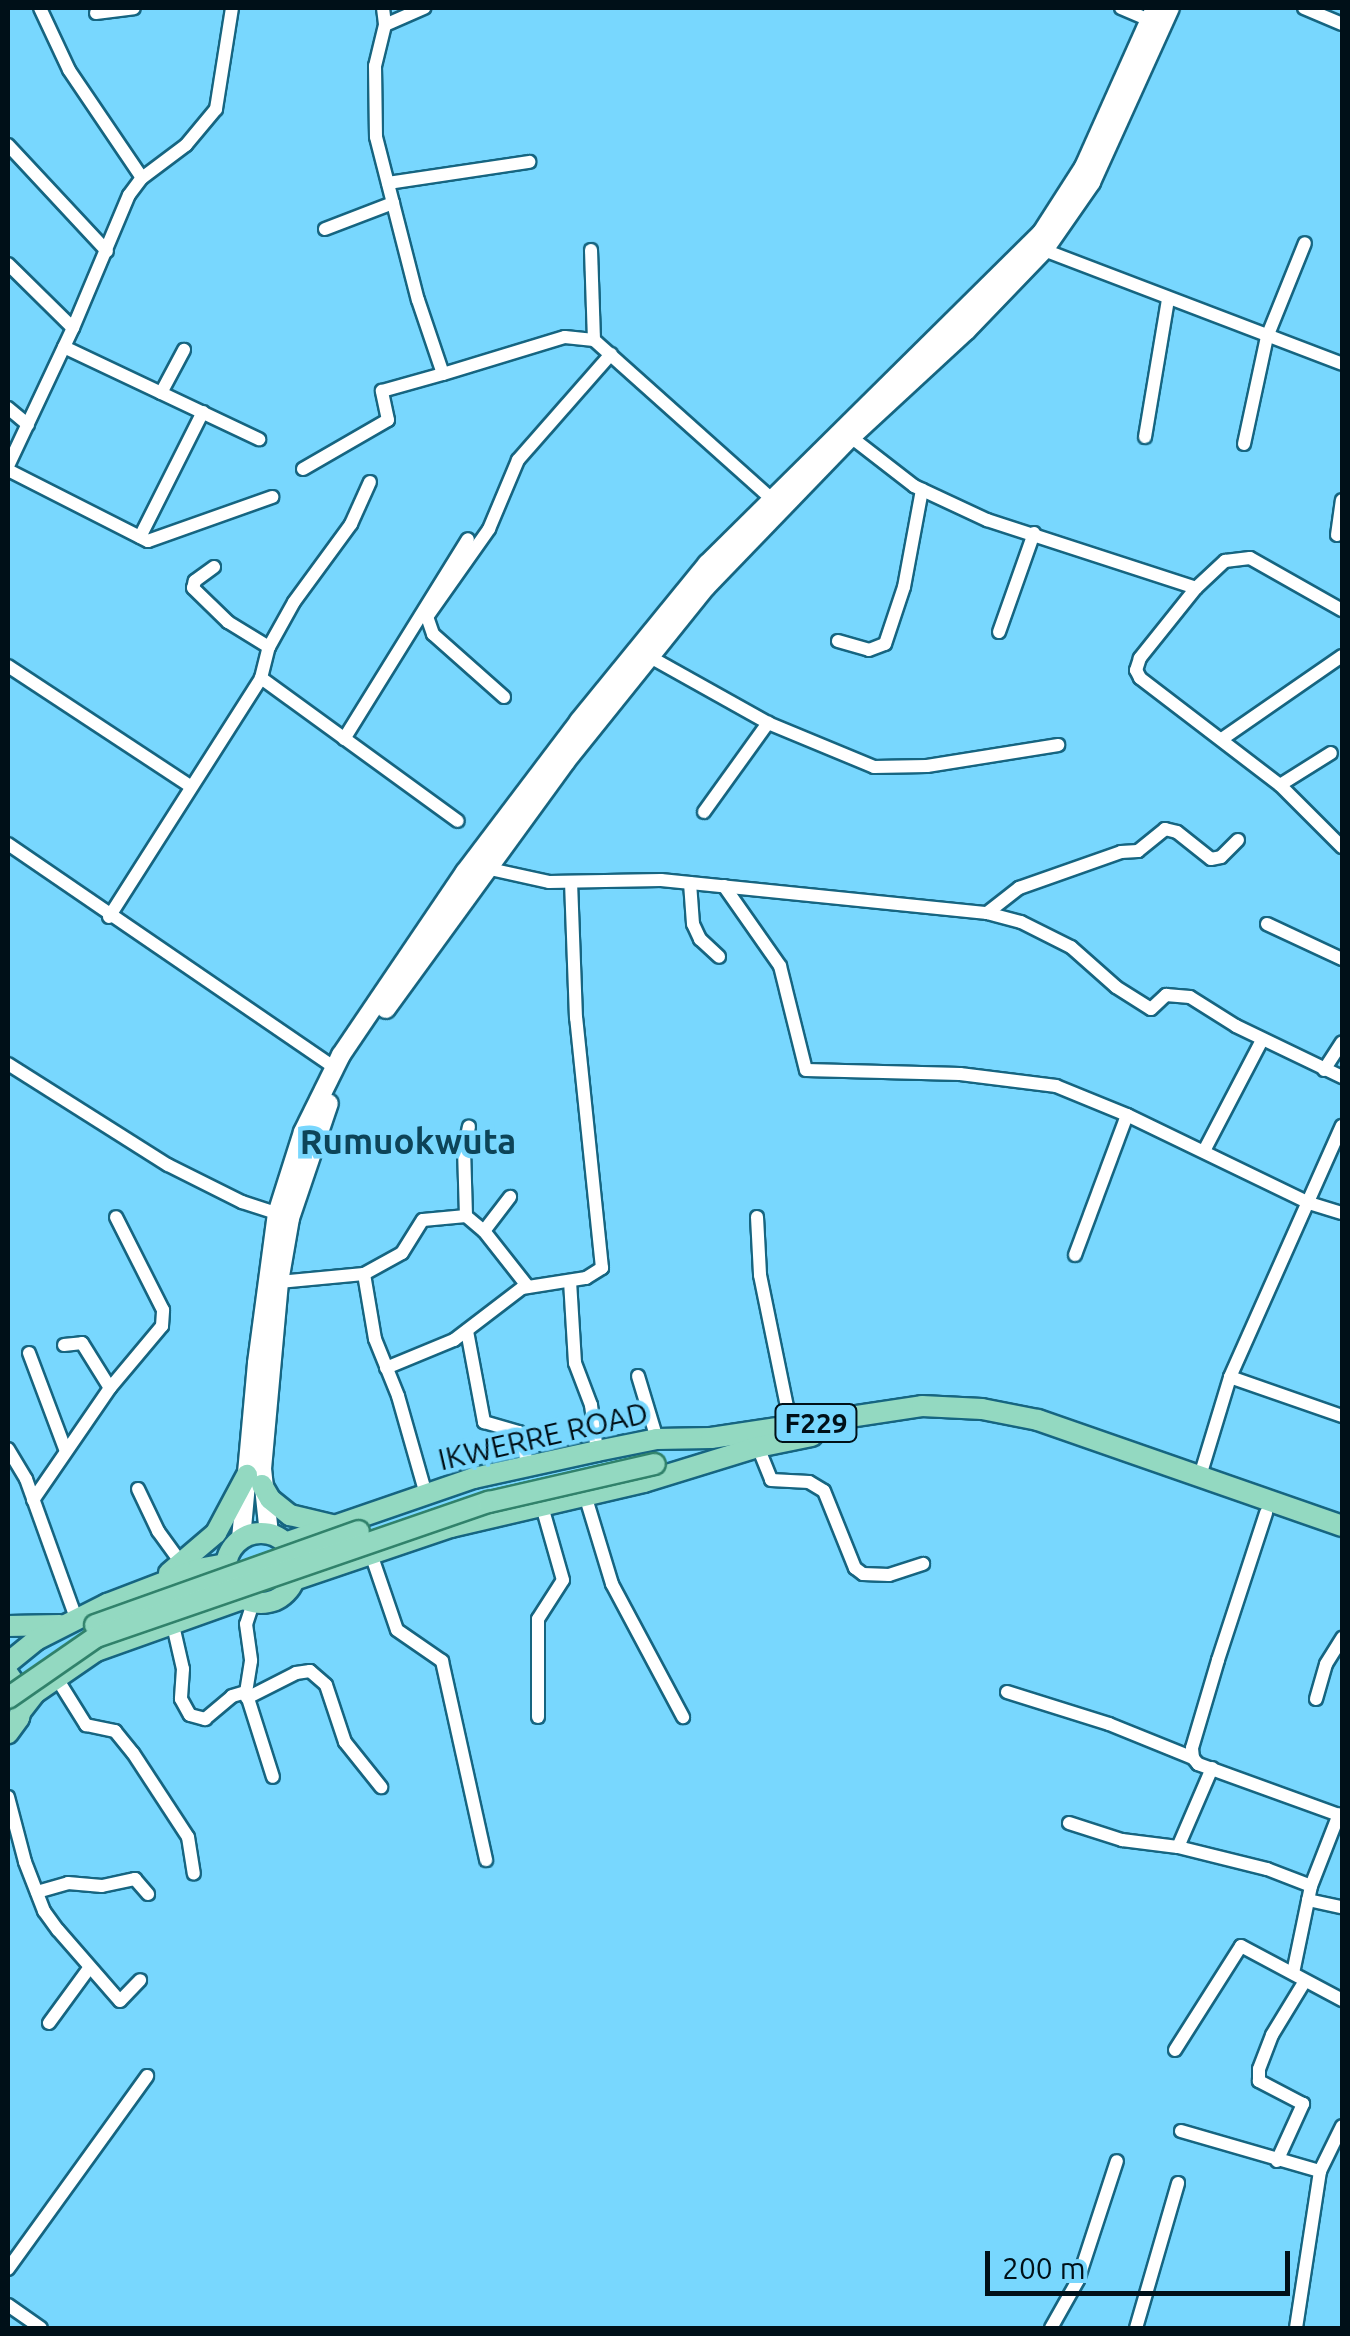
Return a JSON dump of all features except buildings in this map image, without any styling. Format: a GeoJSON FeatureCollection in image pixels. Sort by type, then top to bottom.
{"type":"FeatureCollection","features":[{"type":"Feature","properties":{"kind":"main road"},"geometry":{"type":"LineString","coordinates":[[14,1705],[96,1651],[172,1621],[248,1601],[275,1601],[294,1580],[295,1558],[277,1538],[255,1480],[284,1216],[303,1132],[335,1068],[465,872],[579,721],[707,564],[770,498],[966,332],[1044,250],[1091,182],[1170,8]]}},
{"type":"Feature","properties":{"kind":"main road"},"geometry":{"type":"LineString","coordinates":[[8,1663],[69,1621],[146,1589],[226,1564],[241,1539],[255,1480],[280,1282],[284,1216],[314,1138],[348,1067],[566,761],[706,587],[846,433],[1041,234],[1084,168],[1152,14]]}},
{"type":"Feature","properties":{"kind":"main road","name":"F229"},"geometry":{"type":"LineString","coordinates":[[294,1580],[542,1503],[644,1482],[713,1449],[792,1426],[906,1408],[982,1408],[1038,1420],[1342,1526]]}},
{"type":"Feature","properties":{"kind":"main road","name":"F229"},"geometry":{"type":"LineString","coordinates":[[713,1449],[758,1447],[906,1420],[994,1423],[1035,1432],[1342,1539]]}},
{"type":"Feature","properties":{"kind":"main road"},"geometry":{"type":"LineString","coordinates":[[8,1683],[79,1632],[128,1610],[424,1509],[654,1451],[713,1449]]}},
{"type":"Feature","properties":{"kind":"main road","name":"IKWERRE ROAD"},"geometry":{"type":"LineString","coordinates":[[277,1538],[338,1525],[426,1494],[597,1450],[654,1451]]}},
{"type":"Feature","properties":{"kind":"main road"},"geometry":{"type":"LineString","coordinates":[[14,1705],[96,1636],[489,1502],[654,1451]]}},
{"type":"Feature","properties":{"kind":"main road"},"geometry":{"type":"LineString","coordinates":[[255,1480],[276,1505],[298,1520],[338,1525]]}},
{"type":"Feature","properties":{"kind":"main road"},"geometry":{"type":"LineString","coordinates":[[146,1589],[216,1533],[255,1480]]}},
{"type":"Feature","properties":{"kind":"main road"},"geometry":{"type":"LineString","coordinates":[[241,1539],[277,1538]]}},
{"type":"Feature","properties":{"kind":"main road"},"geometry":{"type":"LineString","coordinates":[[226,1564],[230,1585],[248,1601]]}},
{"type":"Feature","properties":{"kind":"main road"},"geometry":{"type":"LineString","coordinates":[[8,1626],[69,1621]]}},
{"type":"Feature","properties":{"kind":"main road"},"geometry":{"type":"LineString","coordinates":[[8,1674],[20,1690],[8,1733]]}},
{"type":"Feature","properties":{"kind":"street"},"geometry":{"type":"LineString","coordinates":[[40,8],[68,70],[142,178]]}},
{"type":"Feature","properties":{"kind":"street"},"geometry":{"type":"LineString","coordinates":[[96,13],[134,8]]}},
{"type":"Feature","properties":{"kind":"street"},"geometry":{"type":"LineString","coordinates":[[232,8],[216,109],[186,145],[142,178],[118,216],[107,251],[8,468],[140,537],[161,539],[272,496]]}},
{"type":"Feature","properties":{"kind":"street"},"geometry":{"type":"LineString","coordinates":[[383,8],[385,25],[378,44],[373,105],[418,300],[443,374]]}},
{"type":"Feature","properties":{"kind":"street"},"geometry":{"type":"LineString","coordinates":[[385,25],[424,8]]}},
{"type":"Feature","properties":{"kind":"street"},"geometry":{"type":"LineString","coordinates":[[1121,8],[1152,14]]}},
{"type":"Feature","properties":{"kind":"street"},"geometry":{"type":"LineString","coordinates":[[1304,8],[1342,24]]}},
{"type":"Feature","properties":{"kind":"street"},"geometry":{"type":"LineString","coordinates":[[8,145],[107,251]]}},
{"type":"Feature","properties":{"kind":"street"},"geometry":{"type":"LineString","coordinates":[[388,183],[529,162]]}},
{"type":"Feature","properties":{"kind":"street"},"geometry":{"type":"LineString","coordinates":[[325,229],[393,203]]}},
{"type":"Feature","properties":{"kind":"street"},"geometry":{"type":"LineString","coordinates":[[1244,444],[1266,337],[1305,243]]}},
{"type":"Feature","properties":{"kind":"street"},"geometry":{"type":"LineString","coordinates":[[591,250],[594,340]]}},
{"type":"Feature","properties":{"kind":"street"},"geometry":{"type":"LineString","coordinates":[[1044,250],[1342,364]]}},
{"type":"Feature","properties":{"kind":"street"},"geometry":{"type":"LineString","coordinates":[[8,264],[73,328]]}},
{"type":"Feature","properties":{"kind":"street"},"geometry":{"type":"LineString","coordinates":[[1145,437],[1168,299]]}},
{"type":"Feature","properties":{"kind":"street"},"geometry":{"type":"LineString","coordinates":[[303,469],[388,420],[382,391],[565,336],[594,340],[770,498]]}},
{"type":"Feature","properties":{"kind":"street"},"geometry":{"type":"LineString","coordinates":[[64,347],[259,439]]}},
{"type":"Feature","properties":{"kind":"street"},"geometry":{"type":"LineString","coordinates":[[161,393],[184,350]]}},
{"type":"Feature","properties":{"kind":"street"},"geometry":{"type":"LineString","coordinates":[[504,697],[433,634],[427,617],[489,529],[518,460],[610,354]]}},
{"type":"Feature","properties":{"kind":"street"},"geometry":{"type":"LineString","coordinates":[[8,408],[28,424]]}},
{"type":"Feature","properties":{"kind":"street"},"geometry":{"type":"LineString","coordinates":[[140,537],[202,412]]}},
{"type":"Feature","properties":{"kind":"street"},"geometry":{"type":"LineString","coordinates":[[846,433],[922,490],[987,520],[1196,588]]}},
{"type":"Feature","properties":{"kind":"street"},"geometry":{"type":"LineString","coordinates":[[110,917],[260,678],[269,647],[303,586],[351,524],[370,482]]}},
{"type":"Feature","properties":{"kind":"street"},"geometry":{"type":"LineString","coordinates":[[838,641],[874,650],[885,644],[904,586],[922,490]]}},
{"type":"Feature","properties":{"kind":"street"},"geometry":{"type":"LineString","coordinates":[[1337,535],[1342,500]]}},
{"type":"Feature","properties":{"kind":"street"},"geometry":{"type":"LineString","coordinates":[[998,632],[1034,533]]}},
{"type":"Feature","properties":{"kind":"street"},"geometry":{"type":"LineString","coordinates":[[344,739],[468,539]]}},
{"type":"Feature","properties":{"kind":"street"},"geometry":{"type":"LineString","coordinates":[[1342,610],[1250,558],[1225,561],[1196,588],[1140,658],[1136,670],[1140,678],[1280,784],[1342,847]]}},
{"type":"Feature","properties":{"kind":"street"},"geometry":{"type":"LineString","coordinates":[[214,566],[195,581],[193,588],[228,622],[269,647]]}},
{"type":"Feature","properties":{"kind":"street"},"geometry":{"type":"LineString","coordinates":[[1222,739],[1342,656]]}},
{"type":"Feature","properties":{"kind":"street"},"geometry":{"type":"LineString","coordinates":[[650,657],[768,723],[874,768],[927,766],[1058,745]]}},
{"type":"Feature","properties":{"kind":"street"},"geometry":{"type":"LineString","coordinates":[[8,666],[190,786]]}},
{"type":"Feature","properties":{"kind":"street"},"geometry":{"type":"LineString","coordinates":[[260,678],[458,821]]}},
{"type":"Feature","properties":{"kind":"street"},"geometry":{"type":"LineString","coordinates":[[704,812],[768,723]]}},
{"type":"Feature","properties":{"kind":"street"},"geometry":{"type":"LineString","coordinates":[[1280,784],[1331,752]]}},
{"type":"Feature","properties":{"kind":"street"},"geometry":{"type":"LineString","coordinates":[[987,913],[1019,888],[1121,852],[1138,851],[1166,829],[1178,832],[1212,859],[1221,858],[1238,840]]}},
{"type":"Feature","properties":{"kind":"street"},"geometry":{"type":"LineString","coordinates":[[8,844],[335,1068]]}},
{"type":"Feature","properties":{"kind":"street"},"geometry":{"type":"LineString","coordinates":[[490,869],[571,883],[690,883],[987,913],[1021,922],[1071,947],[1116,987],[1151,1010],[1175,993],[1342,1078]]}},
{"type":"Feature","properties":{"kind":"street"},"geometry":{"type":"LineString","coordinates":[[386,1368],[466,1331],[528,1287],[595,1275],[604,1260],[576,1018],[571,883]]}},
{"type":"Feature","properties":{"kind":"street"},"geometry":{"type":"LineString","coordinates":[[690,883],[693,924],[700,940],[719,957]]}},
{"type":"Feature","properties":{"kind":"street"},"geometry":{"type":"LineString","coordinates":[[724,886],[780,966],[806,1070],[1000,1076],[1056,1086],[1128,1115],[1309,1204],[1342,1213]]}},
{"type":"Feature","properties":{"kind":"street"},"geometry":{"type":"LineString","coordinates":[[1267,924],[1342,959]]}},
{"type":"Feature","properties":{"kind":"street"},"geometry":{"type":"LineString","coordinates":[[1204,1151],[1262,1040]]}},
{"type":"Feature","properties":{"kind":"street"},"geometry":{"type":"LineString","coordinates":[[1324,1070],[1342,1042]]}},
{"type":"Feature","properties":{"kind":"street"},"geometry":{"type":"LineString","coordinates":[[8,1064],[168,1165],[242,1202],[284,1216]]}},
{"type":"Feature","properties":{"kind":"street"},"geometry":{"type":"LineString","coordinates":[[1075,1255],[1128,1115]]}},
{"type":"Feature","properties":{"kind":"street"},"geometry":{"type":"LineString","coordinates":[[466,1216],[464,1150],[469,1126]]}},
{"type":"Feature","properties":{"kind":"street"},"geometry":{"type":"LineString","coordinates":[[1200,1476],[1230,1377],[1342,1126]]}},
{"type":"Feature","properties":{"kind":"street"},"geometry":{"type":"LineString","coordinates":[[484,1230],[510,1197]]}},
{"type":"Feature","properties":{"kind":"street"},"geometry":{"type":"LineString","coordinates":[[280,1282],[364,1274],[402,1253],[424,1220],[466,1216],[484,1230],[528,1287]]}},
{"type":"Feature","properties":{"kind":"street"},"geometry":{"type":"LineString","coordinates":[[757,1216],[760,1275],[792,1426]]}},
{"type":"Feature","properties":{"kind":"street"},"geometry":{"type":"LineString","coordinates":[[33,1500],[65,1449],[164,1318],[116,1217]]}},
{"type":"Feature","properties":{"kind":"street"},"geometry":{"type":"LineString","coordinates":[[364,1274],[375,1339],[426,1494]]}},
{"type":"Feature","properties":{"kind":"street"},"geometry":{"type":"LineString","coordinates":[[570,1281],[575,1363],[591,1405],[597,1450]]}},
{"type":"Feature","properties":{"kind":"street"},"geometry":{"type":"LineString","coordinates":[[466,1331],[484,1422],[519,1432],[528,1466]]}},
{"type":"Feature","properties":{"kind":"street"},"geometry":{"type":"LineString","coordinates":[[64,1345],[82,1343],[110,1388]]}},
{"type":"Feature","properties":{"kind":"street"},"geometry":{"type":"LineString","coordinates":[[28,1353],[65,1449]]}},
{"type":"Feature","properties":{"kind":"street"},"geometry":{"type":"LineString","coordinates":[[638,1376],[654,1451]]}},
{"type":"Feature","properties":{"kind":"street"},"geometry":{"type":"LineString","coordinates":[[1230,1377],[1342,1416]]}},
{"type":"Feature","properties":{"kind":"street"},"geometry":{"type":"LineString","coordinates":[[758,1447],[771,1480],[809,1482],[824,1491],[854,1568],[863,1574],[889,1575],[923,1564]]}},
{"type":"Feature","properties":{"kind":"street"},"geometry":{"type":"LineString","coordinates":[[8,1449],[33,1500],[69,1621]]}},
{"type":"Feature","properties":{"kind":"street"},"geometry":{"type":"LineString","coordinates":[[138,1490],[158,1531],[182,1564]]}},
{"type":"Feature","properties":{"kind":"street"},"geometry":{"type":"LineString","coordinates":[[585,1495],[612,1584],[683,1718]]}},
{"type":"Feature","properties":{"kind":"street"},"geometry":{"type":"LineString","coordinates":[[538,1717],[538,1619],[563,1580],[542,1503]]}},
{"type":"Feature","properties":{"kind":"street"},"geometry":{"type":"LineString","coordinates":[[1194,1758],[1192,1748],[1266,1513]]}},
{"type":"Feature","properties":{"kind":"street"},"geometry":{"type":"LineString","coordinates":[[371,1554],[397,1630],[442,1662],[486,1860]]}},
{"type":"Feature","properties":{"kind":"street"},"geometry":{"type":"LineString","coordinates":[[248,1601],[246,1624],[251,1661],[247,1695],[273,1777]]}},
{"type":"Feature","properties":{"kind":"street"},"geometry":{"type":"LineString","coordinates":[[172,1621],[183,1670],[181,1699],[190,1715],[206,1719],[232,1696],[247,1695],[310,1671],[326,1685],[345,1742],[381,1787]]}},
{"type":"Feature","properties":{"kind":"street"},"geometry":{"type":"LineString","coordinates":[[1316,1699],[1326,1664],[1342,1638]]}},
{"type":"Feature","properties":{"kind":"street"},"geometry":{"type":"LineString","coordinates":[[251,1661],[265,1689]]}},
{"type":"Feature","properties":{"kind":"street"},"geometry":{"type":"LineString","coordinates":[[56,1677],[86,1725],[115,1731],[133,1753],[188,1836],[194,1874]]}},
{"type":"Feature","properties":{"kind":"street"},"geometry":{"type":"LineString","coordinates":[[1008,1692],[1074,1712],[1341,1815],[1310,1893],[1299,1977],[1259,2069],[1259,2081],[1303,2104],[1277,2161]]}},
{"type":"Feature","properties":{"kind":"street"},"geometry":{"type":"LineString","coordinates":[[1178,1847],[1212,1768]]}},
{"type":"Feature","properties":{"kind":"street"},"geometry":{"type":"LineString","coordinates":[[8,1797],[44,1911],[120,2000],[140,1980]]}},
{"type":"Feature","properties":{"kind":"street"},"geometry":{"type":"LineString","coordinates":[[1069,1823],[1122,1840],[1178,1847],[1267,1869],[1342,1907]]}},
{"type":"Feature","properties":{"kind":"street"},"geometry":{"type":"LineString","coordinates":[[37,1892],[64,1884],[102,1886],[135,1878],[148,1894]]}},
{"type":"Feature","properties":{"kind":"street"},"geometry":{"type":"LineString","coordinates":[[1175,2050],[1237,1948],[1244,1947],[1342,2000]]}},
{"type":"Feature","properties":{"kind":"street"},"geometry":{"type":"LineString","coordinates":[[49,2023],[90,1968]]}},
{"type":"Feature","properties":{"kind":"street"},"geometry":{"type":"LineString","coordinates":[[8,2269],[147,2076]]}},
{"type":"Feature","properties":{"kind":"street"},"geometry":{"type":"LineString","coordinates":[[1296,2328],[1320,2171],[1342,2126]]}},
{"type":"Feature","properties":{"kind":"street"},"geometry":{"type":"LineString","coordinates":[[1181,2131],[1320,2171]]}},
{"type":"Feature","properties":{"kind":"street"},"geometry":{"type":"LineString","coordinates":[[1051,2328],[1078,2280],[1117,2161]]}},
{"type":"Feature","properties":{"kind":"street"},"geometry":{"type":"LineString","coordinates":[[1136,2328],[1178,2183]]}},
{"type":"Feature","properties":{"kind":"street"},"geometry":{"type":"LineString","coordinates":[[8,2305],[41,2328]]}},
{"type":"Feature","properties":{"kind":"district","name":"Rumuokwuta"},"geometry":{"type":"Point","coordinates":[408,1141]}}]}
